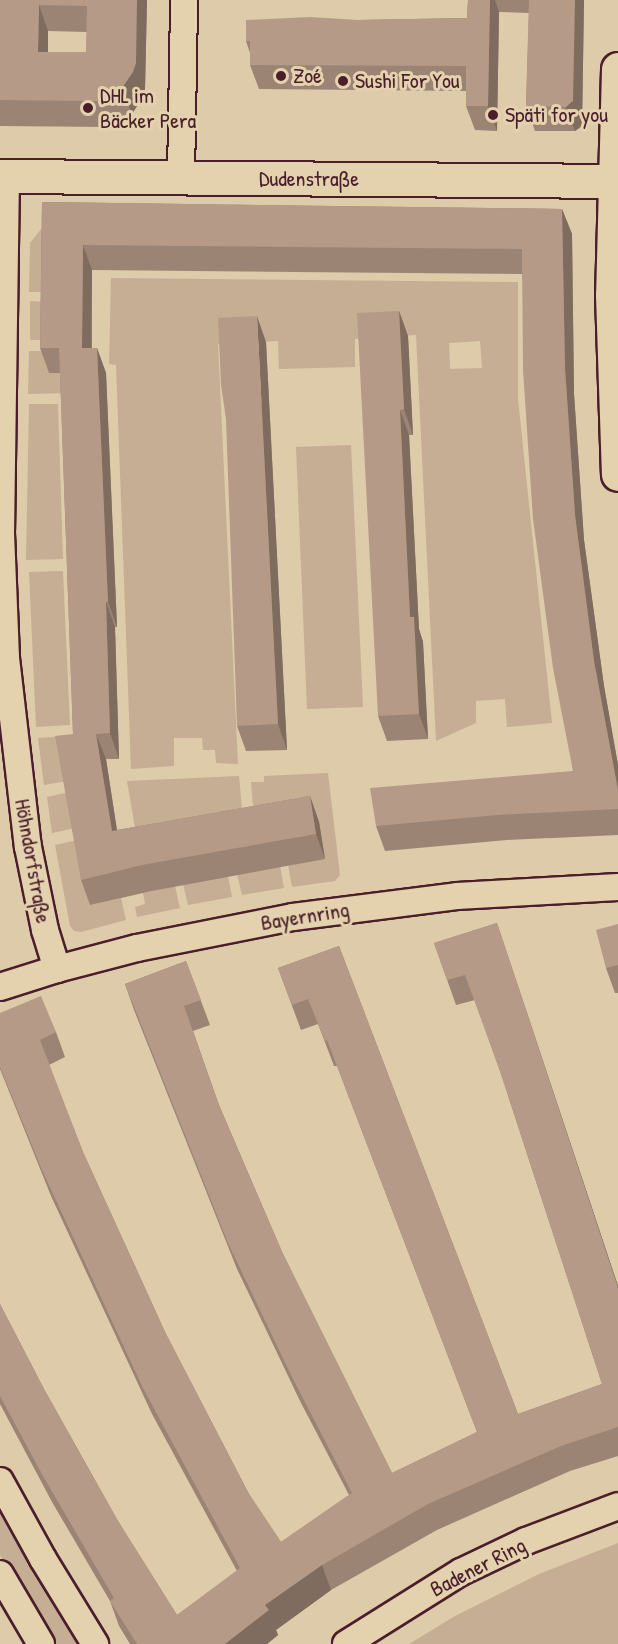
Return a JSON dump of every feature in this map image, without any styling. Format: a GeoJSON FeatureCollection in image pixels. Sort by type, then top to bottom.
{"type":"FeatureCollection","features":[{"type":"Feature","properties":{"kind":"main road"},"geometry":{"type":"LineString","coordinates":[[618,69],[612,307],[618,474]]}},
{"type":"Feature","properties":{"kind":"main road","name":"Dudenstraße"},"geometry":{"type":"LineString","coordinates":[[3,176],[616,181]]}},
{"type":"Feature","properties":{"kind":"street"},"geometry":{"type":"LineString","coordinates":[[181,177],[184,0]]}},
{"type":"Feature","properties":{"kind":"street","name":"Höhndorfstraße"},"geometry":{"type":"LineString","coordinates":[[3,176],[1,533],[6,658],[28,847],[45,930],[57,969]]}},
{"type":"Feature","properties":{"kind":"street","name":"Bayernring"},"geometry":{"type":"LineString","coordinates":[[0,987],[57,969],[185,937],[326,912],[458,896],[618,887]]}},
{"type":"Feature","properties":{"kind":"street"},"geometry":{"type":"LineString","coordinates":[[0,1481],[43,1560],[95,1644]]}},
{"type":"Feature","properties":{"kind":"street","name":"Badener Ring"},"geometry":{"type":"LineString","coordinates":[[346,1644],[461,1572],[526,1541],[618,1506]]}},
{"type":"Feature","properties":{"kind":"street"},"geometry":{"type":"LineString","coordinates":[[0,1574],[41,1644]]}},
{"type":"Feature","properties":{"kind":"shaded area"},"geometry":{"type":"Polygon","coordinates":[[[42,228],[51,292],[29,292],[30,243],[42,228]]]}},
{"type":"Feature","properties":{"kind":"shaded area"},"geometry":{"type":"Polygon","coordinates":[[[111,278],[518,282],[518,399],[552,723],[507,727],[505,699],[476,701],[476,723],[436,741],[416,335],[355,339],[355,367],[279,369],[278,341],[218,344],[238,764],[216,763],[215,750],[203,750],[202,738],[174,738],[174,766],[131,769],[116,365],[109,364],[111,278]],[[480,341],[449,343],[450,369],[482,368],[480,341]]]}},
{"type":"Feature","properties":{"kind":"shaded area"},"geometry":{"type":"Polygon","coordinates":[[[30,301],[50,302],[50,340],[30,340],[30,301]]]}},
{"type":"Feature","properties":{"kind":"shaded area"},"geometry":{"type":"Polygon","coordinates":[[[29,351],[50,351],[68,373],[69,393],[28,394],[29,351]]]}},
{"type":"Feature","properties":{"kind":"shaded area"},"geometry":{"type":"Polygon","coordinates":[[[29,404],[58,404],[63,559],[26,560],[29,404]]]}},
{"type":"Feature","properties":{"kind":"shaded area"},"geometry":{"type":"Polygon","coordinates":[[[351,445],[363,707],[307,709],[296,447],[351,445]]]}},
{"type":"Feature","properties":{"kind":"shaded area"},"geometry":{"type":"Polygon","coordinates":[[[63,571],[70,725],[36,727],[29,572],[63,571]]]}},
{"type":"Feature","properties":{"kind":"shaded area"},"geometry":{"type":"Polygon","coordinates":[[[81,735],[68,781],[44,785],[38,738],[81,735]]]}},
{"type":"Feature","properties":{"kind":"shaded area"},"geometry":{"type":"Polygon","coordinates":[[[328,773],[340,875],[335,881],[292,887],[288,865],[255,831],[251,782],[264,782],[264,776],[328,773]]]}},
{"type":"Feature","properties":{"kind":"shaded area"},"geometry":{"type":"Polygon","coordinates":[[[239,776],[243,820],[137,840],[127,781],[239,776]]]}},
{"type":"Feature","properties":{"kind":"shaded area"},"geometry":{"type":"Polygon","coordinates":[[[69,792],[75,828],[52,833],[47,797],[69,792]]]}},
{"type":"Feature","properties":{"kind":"shaded area"},"geometry":{"type":"Polygon","coordinates":[[[77,840],[90,905],[121,898],[126,920],[81,932],[74,931],[70,926],[55,845],[77,840]]]}},
{"type":"Feature","properties":{"kind":"shaded area"},"geometry":{"type":"Polygon","coordinates":[[[280,866],[284,888],[242,895],[237,874],[280,866]]]}},
{"type":"Feature","properties":{"kind":"shaded area"},"geometry":{"type":"Polygon","coordinates":[[[228,876],[232,897],[188,905],[183,884],[228,876]]]}},
{"type":"Feature","properties":{"kind":"shaded area"},"geometry":{"type":"Polygon","coordinates":[[[175,886],[180,908],[137,917],[135,907],[145,904],[143,893],[175,886]]]}},
{"type":"Feature","properties":{"kind":"shaded area"},"geometry":{"type":"Polygon","coordinates":[[[0,1501],[82,1644],[52,1644],[0,1555],[0,1501]]]}},
{"type":"Feature","properties":{"kind":"shaded area"},"geometry":{"type":"Polygon","coordinates":[[[618,1543],[618,1644],[409,1644],[455,1616],[539,1574],[618,1543]]]}},
{"type":"Feature","properties":{"kind":"building"},"geometry":{"type":"Polygon","coordinates":[[[0,0],[137,0],[136,63],[122,88],[97,101],[0,100],[0,0]],[[39,5],[38,52],[86,52],[87,6],[39,5]]]}},
{"type":"Feature","properties":{"kind":"building"},"geometry":{"type":"Polygon","coordinates":[[[468,0],[490,0],[488,106],[466,106],[466,66],[250,65],[250,41],[246,41],[246,20],[310,17],[358,20],[467,18],[468,0]]]}},
{"type":"Feature","properties":{"kind":"building"},"geometry":{"type":"Polygon","coordinates":[[[529,0],[575,0],[573,101],[566,107],[526,106],[529,0]]]}},
{"type":"Feature","properties":{"kind":"building"},"geometry":{"type":"Polygon","coordinates":[[[42,202],[562,209],[565,368],[575,515],[594,661],[618,790],[618,809],[497,815],[376,826],[370,788],[573,771],[553,668],[533,519],[523,370],[522,249],[83,245],[82,348],[97,348],[108,602],[106,602],[110,733],[96,734],[112,831],[310,796],[316,834],[142,865],[81,880],[55,736],[73,734],[59,348],[40,348],[42,202]]]}},
{"type":"Feature","properties":{"kind":"building"},"geometry":{"type":"Polygon","coordinates":[[[399,311],[404,409],[400,410],[410,617],[414,617],[419,714],[378,716],[357,313],[399,311]]]}},
{"type":"Feature","properties":{"kind":"building"},"geometry":{"type":"Polygon","coordinates":[[[257,316],[278,724],[237,726],[226,419],[221,385],[218,318],[257,316]]]}},
{"type":"Feature","properties":{"kind":"building"},"geometry":{"type":"Polygon","coordinates":[[[497,923],[618,1288],[618,1427],[561,1446],[428,1504],[322,1565],[265,1605],[269,1610],[225,1644],[137,1644],[110,1601],[114,1598],[43,1476],[0,1396],[0,1304],[44,1389],[118,1521],[177,1615],[240,1568],[143,1388],[42,1170],[0,1067],[0,1013],[41,996],[56,1032],[40,1040],[83,1152],[166,1334],[249,1494],[281,1542],[352,1493],[291,1375],[228,1243],[125,984],[186,961],[201,1000],[184,1006],[218,1103],[283,1254],[392,1473],[477,1432],[327,1040],[325,1041],[308,999],[292,1005],[278,968],[339,946],[518,1414],[602,1384],[501,1074],[465,975],[447,980],[434,943],[497,923]]]}},
{"type":"Feature","properties":{"kind":"building"},"geometry":{"type":"Polygon","coordinates":[[[618,924],[618,965],[606,968],[596,930],[618,924]]]}},
{"type":"Feature","properties":{"kind":"place","name":"Zoé"},"geometry":{"type":"Point","coordinates":[281,76]}},
{"type":"Feature","properties":{"kind":"place","name":"Sushi For You"},"geometry":{"type":"Point","coordinates":[343,81]}},
{"type":"Feature","properties":{"kind":"place","name":"DHL im Bäcker Pera"},"geometry":{"type":"Point","coordinates":[88,108]}},
{"type":"Feature","properties":{"kind":"place","name":"Späti for you"},"geometry":{"type":"Point","coordinates":[493,115]}}]}
